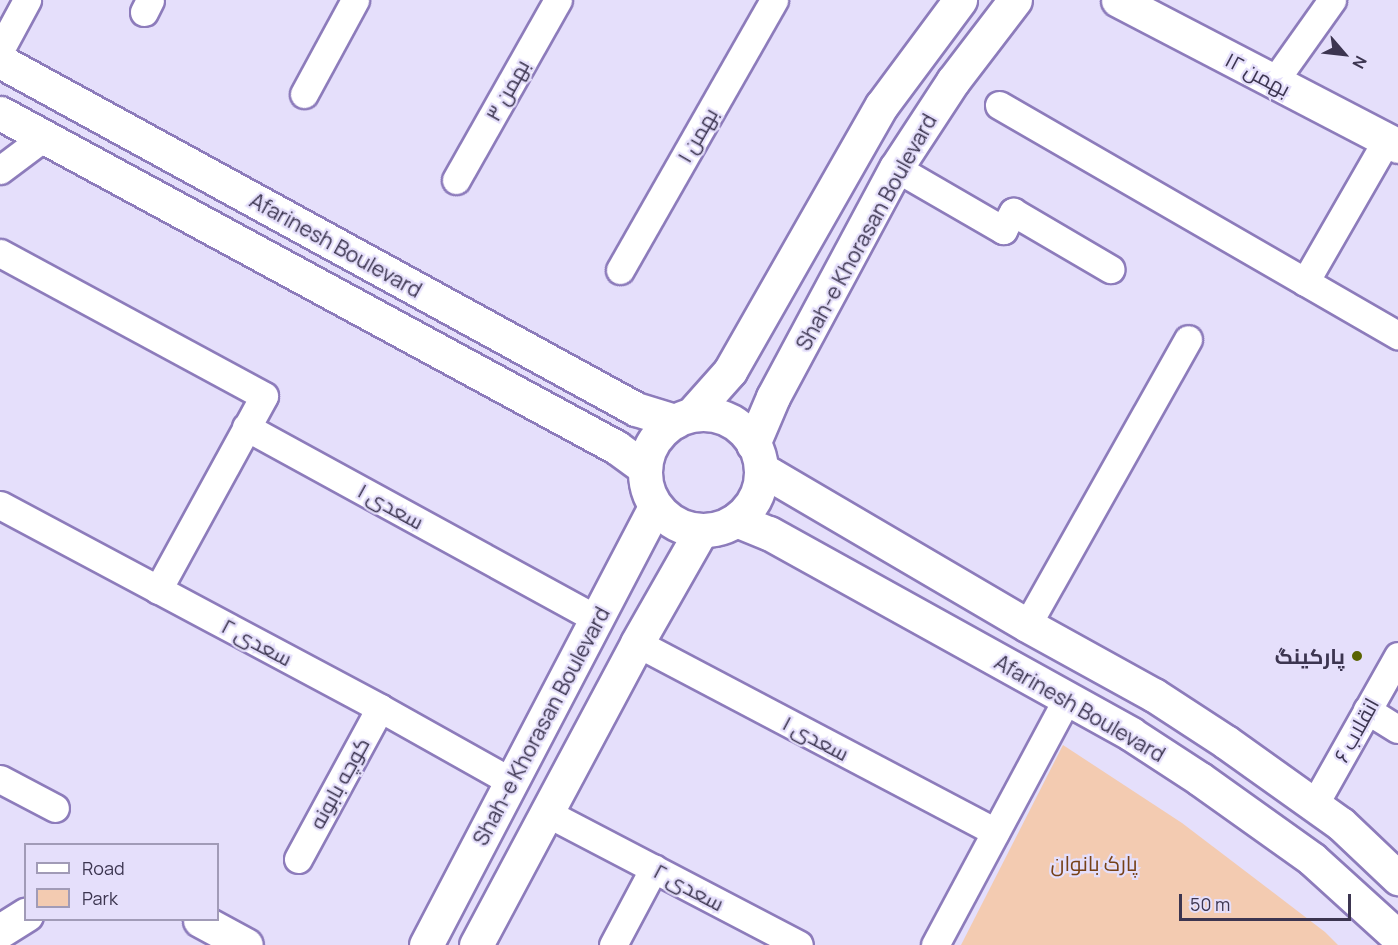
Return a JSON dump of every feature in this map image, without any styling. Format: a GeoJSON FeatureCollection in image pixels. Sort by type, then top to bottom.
{"type":"FeatureCollection","features":[{"type":"Feature","properties":{"kind":"main road"},"geometry":{"type":"LineString","coordinates":[[757,456],[760,485],[754,501],[736,520],[714,530],[701,531],[682,527],[667,519],[655,507],[648,492],[645,468],[652,444],[662,431],[683,418],[730,371],[882,105],[960,0]]}},
{"type":"Feature","properties":{"kind":"main road","name":"Shah-e Khorasan Boulevard"},"geometry":{"type":"LineString","coordinates":[[757,456],[773,397],[897,168],[953,81],[1015,0]]}},
{"type":"Feature","properties":{"kind":"main road","name":"۱۲ بهمن"},"geometry":{"type":"LineString","coordinates":[[1118,0],[1392,144]]}},
{"type":"Feature","properties":{"kind":"main road","name":"Afarinesh Boulevard"},"geometry":{"type":"LineString","coordinates":[[0,61],[636,409],[683,418]]}},
{"type":"Feature","properties":{"kind":"main road","name":"Afarinesh Boulevard"},"geometry":{"type":"LineString","coordinates":[[0,113],[616,447],[645,468]]}},
{"type":"Feature","properties":{"kind":"main road"},"geometry":{"type":"LineString","coordinates":[[683,418],[708,414],[724,418],[738,426],[757,456],[1028,625],[1154,695],[1226,742],[1341,824],[1398,878]]}},
{"type":"Feature","properties":{"kind":"main road","name":"Shah-e Khorasan Boulevard"},"geometry":{"type":"LineString","coordinates":[[426,945],[598,620],[655,507]]}},
{"type":"Feature","properties":{"kind":"main road","name":"Afarinesh Boulevard"},"geometry":{"type":"LineString","coordinates":[[736,520],[769,533],[1131,734],[1181,766],[1294,846],[1398,937]]}},
{"type":"Feature","properties":{"kind":"main road"},"geometry":{"type":"LineString","coordinates":[[476,945],[637,644],[701,531]]}},
{"type":"Feature","properties":{"kind":"main road"},"geometry":{"type":"LineString","coordinates":[[0,931],[24,916]]}},
{"type":"Feature","properties":{"kind":"main road"},"geometry":{"type":"LineString","coordinates":[[202,921],[246,945]]}},
{"type":"Feature","properties":{"kind":"street"},"geometry":{"type":"LineString","coordinates":[[0,50],[27,0]]}},
{"type":"Feature","properties":{"kind":"street"},"geometry":{"type":"LineString","coordinates":[[304,94],[355,0]]}},
{"type":"Feature","properties":{"kind":"street","name":"بهمن ۳"},"geometry":{"type":"LineString","coordinates":[[456,180],[558,0]]}},
{"type":"Feature","properties":{"kind":"street","name":"بهمن ۱"},"geometry":{"type":"LineString","coordinates":[[620,270],[774,0]]}},
{"type":"Feature","properties":{"kind":"street"},"geometry":{"type":"LineString","coordinates":[[1273,83],[1332,0]]}},
{"type":"Feature","properties":{"kind":"street"},"geometry":{"type":"LineString","coordinates":[[999,105],[1398,335]]}},
{"type":"Feature","properties":{"kind":"street"},"geometry":{"type":"LineString","coordinates":[[0,170],[44,137]]}},
{"type":"Feature","properties":{"kind":"street"},"geometry":{"type":"LineString","coordinates":[[1305,282],[1392,144]]}},
{"type":"Feature","properties":{"kind":"street"},"geometry":{"type":"LineString","coordinates":[[897,168],[1003,230],[1013,212],[1110,269]]}},
{"type":"Feature","properties":{"kind":"street"},"geometry":{"type":"LineString","coordinates":[[0,253],[264,396],[158,590]]}},
{"type":"Feature","properties":{"kind":"street"},"geometry":{"type":"LineString","coordinates":[[1028,625],[1188,339]]}},
{"type":"Feature","properties":{"kind":"street","name":"سعدی ۱"},"geometry":{"type":"LineString","coordinates":[[246,427],[598,620]]}},
{"type":"Feature","properties":{"kind":"street","name":"سعدی ۲"},"geometry":{"type":"LineString","coordinates":[[0,505],[380,708],[512,782]]}},
{"type":"Feature","properties":{"kind":"street","name":"سعدی ۱"},"geometry":{"type":"LineString","coordinates":[[637,644],[995,832]]}},
{"type":"Feature","properties":{"kind":"street","name":"انقلاب ۶"},"geometry":{"type":"LineString","coordinates":[[1314,805],[1398,656]]}},
{"type":"Feature","properties":{"kind":"street"},"geometry":{"type":"LineString","coordinates":[[935,945],[1067,699]]}},
{"type":"Feature","properties":{"kind":"street","name":"کوچه بابونه"},"geometry":{"type":"LineString","coordinates":[[298,859],[380,708]]}},
{"type":"Feature","properties":{"kind":"street"},"geometry":{"type":"LineString","coordinates":[[1367,710],[1398,729]]}},
{"type":"Feature","properties":{"kind":"street"},"geometry":{"type":"LineString","coordinates":[[0,778],[55,808]]}},
{"type":"Feature","properties":{"kind":"street","name":"سعدی ۲"},"geometry":{"type":"LineString","coordinates":[[547,813],[799,945]]}},
{"type":"Feature","properties":{"kind":"street"},"geometry":{"type":"LineString","coordinates":[[613,945],[654,868]]}},
{"type":"Feature","properties":{"kind":"green space","name":"پارک بانوان"},"geometry":{"type":"Polygon","coordinates":[[[1063,745],[1182,823],[1325,932],[1338,945],[961,945],[1063,745]]]}},
{"type":"Feature","properties":{"kind":"place","name":"پارکینگ"},"geometry":{"type":"Point","coordinates":[1357,656]}}]}
